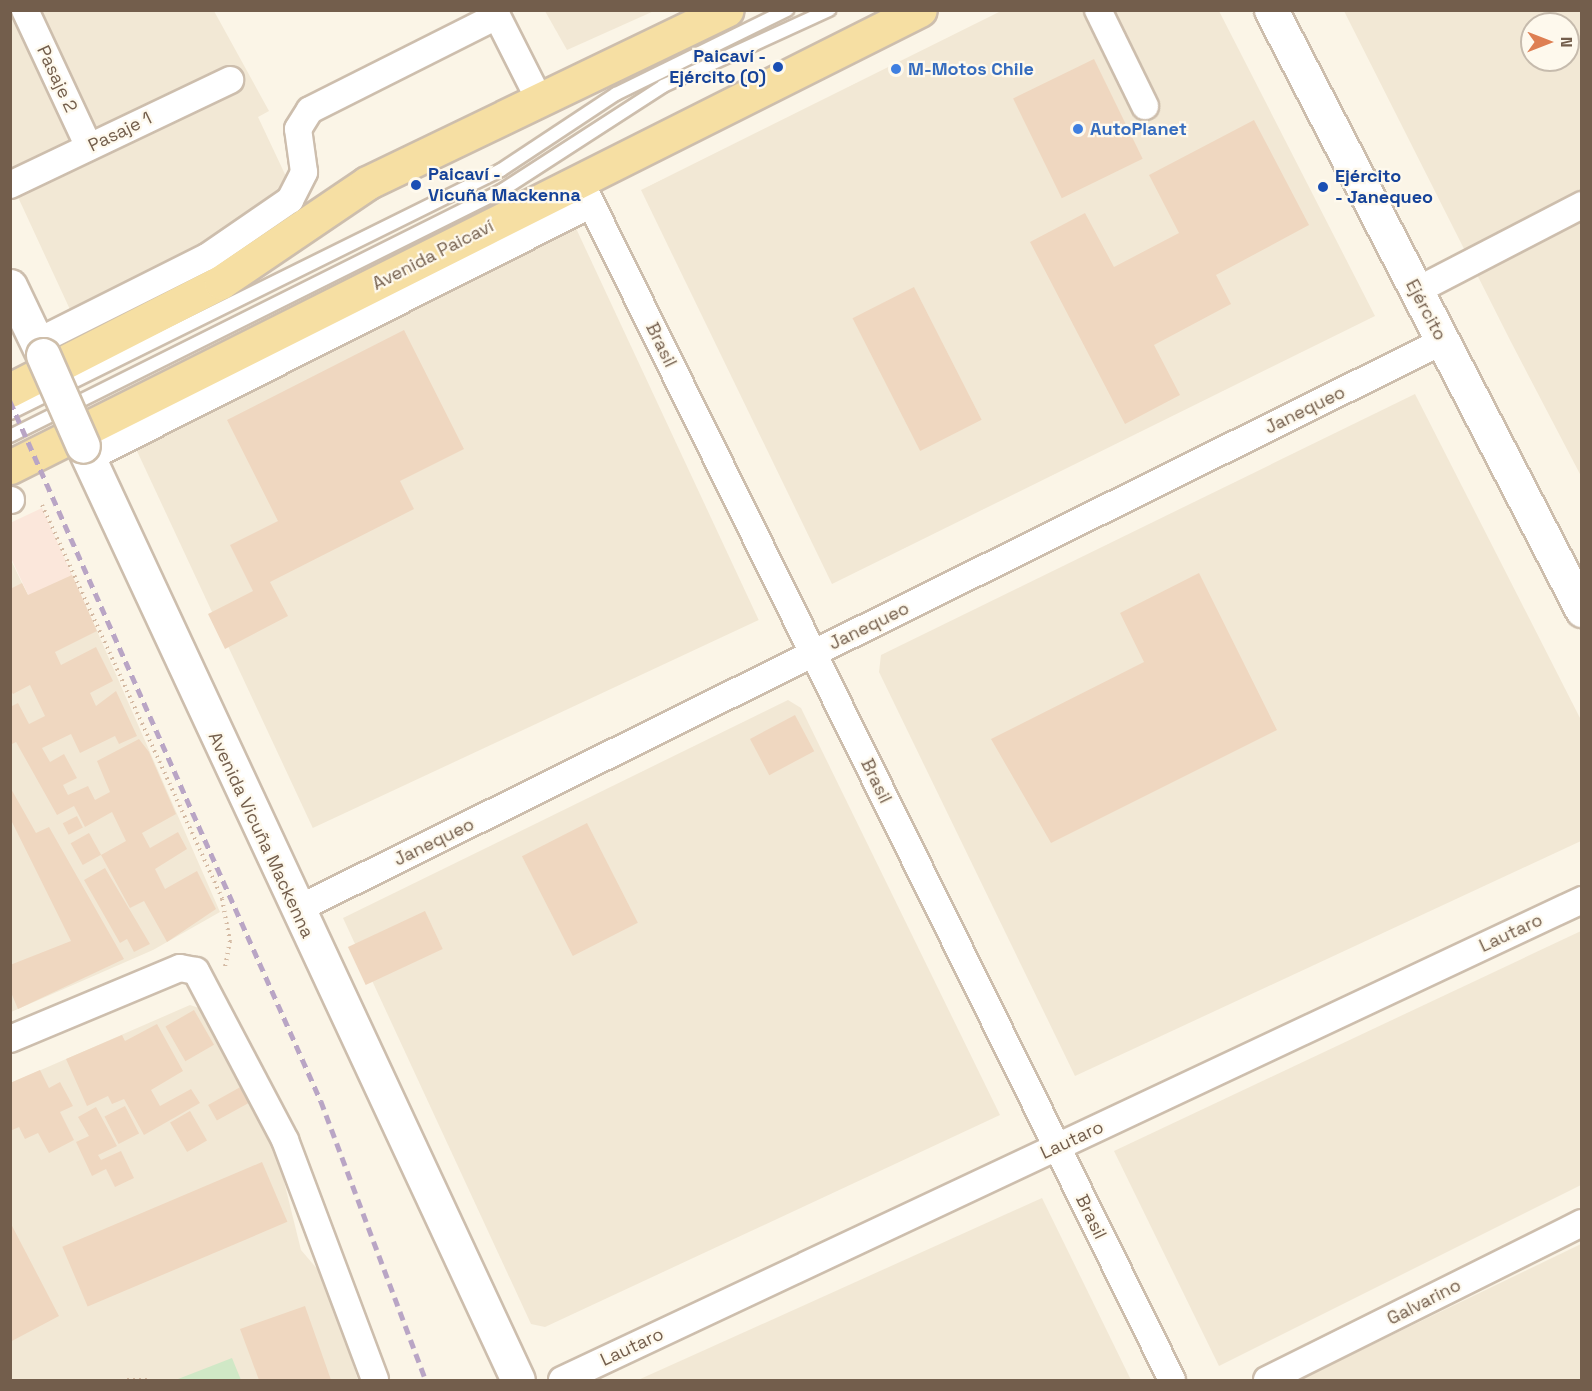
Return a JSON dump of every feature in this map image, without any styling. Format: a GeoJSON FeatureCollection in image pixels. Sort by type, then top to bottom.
{"type":"FeatureCollection","features":[{"type":"Feature","properties":{"kind":"main road"},"geometry":{"type":"LineString","coordinates":[[10,390],[229,277],[366,183],[727,10]]}},
{"type":"Feature","properties":{"kind":"main road","name":"Avenida Paicaví"},"geometry":{"type":"LineString","coordinates":[[10,467],[586,193],[920,10]]}},
{"type":"Feature","properties":{"kind":"street","name":"Pasaje 2"},"geometry":{"type":"LineString","coordinates":[[25,10],[89,147]]}},
{"type":"Feature","properties":{"kind":"street"},"geometry":{"type":"LineString","coordinates":[[1098,10],[1145,106]]}},
{"type":"Feature","properties":{"kind":"street","name":"Ejército"},"geometry":{"type":"LineString","coordinates":[[1271,10],[1581,610]]}},
{"type":"Feature","properties":{"kind":"street"},"geometry":{"type":"LineString","coordinates":[[40,348],[207,257],[290,200],[304,172],[298,129],[310,110],[496,13],[538,99]]}},
{"type":"Feature","properties":{"kind":"street","name":"Pasaje 1"},"geometry":{"type":"LineString","coordinates":[[10,185],[230,80]]}},
{"type":"Feature","properties":{"kind":"street","name":"Avenida Paicaví"},"geometry":{"type":"LineString","coordinates":[[86,452],[586,193]]}},
{"type":"Feature","properties":{"kind":"street","name":"Brasil"},"geometry":{"type":"LineString","coordinates":[[586,193],[1172,1380]]}},
{"type":"Feature","properties":{"kind":"street"},"geometry":{"type":"LineString","coordinates":[[1416,291],[1581,205]]}},
{"type":"Feature","properties":{"kind":"street","name":"Avenida Vicuña Mackenna"},"geometry":{"type":"LineString","coordinates":[[10,286],[296,910],[518,1380]]}},
{"type":"Feature","properties":{"kind":"street","name":"Janequeo"},"geometry":{"type":"LineString","coordinates":[[296,910],[1443,341]]}},
{"type":"Feature","properties":{"kind":"street","name":"Lautaro"},"geometry":{"type":"LineString","coordinates":[[562,1380],[1581,900]]}},
{"type":"Feature","properties":{"kind":"street"},"geometry":{"type":"LineString","coordinates":[[10,1039],[180,968],[196,970],[208,984],[285,1140],[375,1380]]}},
{"type":"Feature","properties":{"kind":"street","name":"Galvarino"},"geometry":{"type":"LineString","coordinates":[[1267,1380],[1581,1223]]}},
{"type":"Feature","properties":{"kind":"lane"},"geometry":{"type":"LineString","coordinates":[[10,413],[501,170],[616,94],[788,10]]}},
{"type":"Feature","properties":{"kind":"lane"},"geometry":{"type":"LineString","coordinates":[[10,436],[501,191],[663,86],[829,10]]}},
{"type":"Feature","properties":{"kind":"path"},"geometry":{"type":"LineString","coordinates":[[42,505],[222,899],[229,959],[208,984]]}},
{"type":"Feature","properties":{"kind":"path"},"geometry":{"type":"LineString","coordinates":[[127,1380],[149,1380]]}},
{"type":"Feature","properties":{"kind":"shaded area"},"geometry":{"type":"Polygon","coordinates":[[[10,11],[214,11],[269,111],[258,117],[291,187],[211,247],[73,316],[11,182],[10,11]]]}},
{"type":"Feature","properties":{"kind":"shaded area"},"geometry":{"type":"Polygon","coordinates":[[[545,11],[654,11],[567,50],[545,11]]]}},
{"type":"Feature","properties":{"kind":"shaded area"},"geometry":{"type":"Polygon","coordinates":[[[1001,11],[1219,11],[1375,316],[832,584],[641,190],[1001,11]]]}},
{"type":"Feature","properties":{"kind":"shaded area"},"geometry":{"type":"Polygon","coordinates":[[[1344,11],[1581,11],[1581,476],[1511,342],[1344,11]]]}},
{"type":"Feature","properties":{"kind":"shaded area"},"geometry":{"type":"Polygon","coordinates":[[[574,224],[759,620],[313,828],[128,432],[574,224]]]}},
{"type":"Feature","properties":{"kind":"shaded area"},"geometry":{"type":"Polygon","coordinates":[[[1415,394],[1581,720],[1581,841],[1075,1076],[879,672],[881,655],[1415,394]]]}},
{"type":"Feature","properties":{"kind":"shaded area"},"geometry":{"type":"Polygon","coordinates":[[[42,508],[86,606],[43,627],[11,558],[10,523],[42,508]]]}},
{"type":"Feature","properties":{"kind":"shaded area"},"geometry":{"type":"Polygon","coordinates":[[[10,558],[43,627],[86,606],[220,912],[153,950],[11,1012],[10,558]]]}},
{"type":"Feature","properties":{"kind":"shaded area"},"geometry":{"type":"Polygon","coordinates":[[[788,700],[801,708],[1000,1115],[545,1327],[531,1324],[343,918],[788,700]]]}},
{"type":"Feature","properties":{"kind":"shaded area"},"geometry":{"type":"Polygon","coordinates":[[[1581,931],[1581,1185],[1219,1366],[1114,1151],[1581,931]]]}},
{"type":"Feature","properties":{"kind":"shaded area"},"geometry":{"type":"Polygon","coordinates":[[[190,1005],[202,1009],[275,1145],[301,1250],[325,1278],[358,1380],[11,1380],[11,1083],[190,1005]]]}},
{"type":"Feature","properties":{"kind":"shaded area"},"geometry":{"type":"Polygon","coordinates":[[[1042,1198],[1131,1380],[638,1380],[1042,1198]]]}},
{"type":"Feature","properties":{"kind":"shaded area"},"geometry":{"type":"Polygon","coordinates":[[[1581,1244],[1581,1380],[1299,1380],[1581,1244]]]}},
{"type":"Feature","properties":{"kind":"green space"},"geometry":{"type":"Polygon","coordinates":[[[232,1358],[241,1380],[178,1379],[232,1358]]]}},
{"type":"Feature","properties":{"kind":"building","name":"AutoPlanet"},"geometry":{"type":"Polygon","coordinates":[[[1094,59],[1143,159],[1062,198],[1013,98],[1094,59]]]}},
{"type":"Feature","properties":{"kind":"building"},"geometry":{"type":"Polygon","coordinates":[[[1254,120],[1309,225],[1216,275],[1231,304],[1154,345],[1180,395],[1125,424],[1030,242],[1085,213],[1114,267],[1179,233],[1149,175],[1254,120]]]}},
{"type":"Feature","properties":{"kind":"building"},"geometry":{"type":"Polygon","coordinates":[[[914,287],[982,420],[920,451],[853,318],[914,287]]]}},
{"type":"Feature","properties":{"kind":"building"},"geometry":{"type":"Polygon","coordinates":[[[404,330],[464,449],[400,481],[414,509],[270,582],[288,616],[225,649],[208,614],[253,591],[230,545],[278,521],[227,420],[404,330]]]}},
{"type":"Feature","properties":{"kind":"building"},"geometry":{"type":"Polygon","coordinates":[[[1199,573],[1277,730],[1051,843],[991,739],[1144,662],[1120,613],[1199,573]]]}},
{"type":"Feature","properties":{"kind":"building"},"geometry":{"type":"Polygon","coordinates":[[[72,575],[97,631],[55,652],[61,665],[96,647],[113,681],[90,693],[96,706],[116,691],[137,736],[119,744],[115,736],[80,753],[71,734],[42,748],[50,762],[64,754],[77,778],[63,785],[68,795],[88,786],[95,800],[110,792],[97,761],[139,739],[149,752],[176,814],[142,833],[150,848],[178,832],[187,849],[155,869],[165,889],[197,871],[216,909],[167,942],[144,901],[130,908],[101,855],[126,841],[112,812],[85,827],[74,806],[57,815],[16,742],[10,745],[10,707],[18,703],[29,724],[45,716],[30,685],[13,694],[10,690],[10,589],[22,583],[28,595],[72,575]]]}},
{"type":"Feature","properties":{"kind":"building"},"geometry":{"type":"Polygon","coordinates":[[[795,715],[814,751],[769,775],[750,739],[795,715]]]}},
{"type":"Feature","properties":{"kind":"building"},"geometry":{"type":"Polygon","coordinates":[[[10,787],[36,833],[49,827],[124,959],[18,1009],[10,990],[10,965],[71,941],[10,818],[10,787]]]}},
{"type":"Feature","properties":{"kind":"building"},"geometry":{"type":"Polygon","coordinates":[[[77,816],[83,828],[69,835],[63,823],[77,816]]]}},
{"type":"Feature","properties":{"kind":"building"},"geometry":{"type":"Polygon","coordinates":[[[587,823],[638,923],[573,956],[522,856],[587,823]]]}},
{"type":"Feature","properties":{"kind":"building"},"geometry":{"type":"Polygon","coordinates":[[[89,833],[101,855],[83,865],[71,843],[89,833]]]}},
{"type":"Feature","properties":{"kind":"building"},"geometry":{"type":"Polygon","coordinates":[[[105,868],[150,944],[134,952],[127,939],[120,943],[84,880],[105,868]]]}},
{"type":"Feature","properties":{"kind":"building"},"geometry":{"type":"Polygon","coordinates":[[[425,911],[443,949],[366,985],[348,947],[425,911]]]}},
{"type":"Feature","properties":{"kind":"building"},"geometry":{"type":"Polygon","coordinates":[[[194,1010],[214,1045],[185,1061],[165,1026],[194,1010]]]}},
{"type":"Feature","properties":{"kind":"building"},"geometry":{"type":"Polygon","coordinates":[[[157,1024],[183,1071],[151,1090],[160,1106],[191,1089],[200,1103],[144,1135],[124,1099],[112,1104],[108,1096],[87,1106],[66,1059],[122,1035],[125,1041],[157,1024]]]}},
{"type":"Feature","properties":{"kind":"building"},"geometry":{"type":"Polygon","coordinates":[[[40,1070],[49,1088],[60,1082],[73,1106],[60,1112],[74,1140],[49,1153],[38,1133],[25,1139],[19,1127],[10,1131],[10,1083],[40,1070]]]}},
{"type":"Feature","properties":{"kind":"building"},"geometry":{"type":"Polygon","coordinates":[[[244,1085],[253,1101],[217,1121],[208,1105],[244,1085]]]}},
{"type":"Feature","properties":{"kind":"building"},"geometry":{"type":"Polygon","coordinates":[[[125,1106],[139,1134],[119,1144],[105,1116],[125,1106]]]}},
{"type":"Feature","properties":{"kind":"building"},"geometry":{"type":"Polygon","coordinates":[[[96,1107],[117,1146],[98,1155],[101,1160],[121,1151],[134,1178],[115,1187],[106,1169],[92,1176],[76,1142],[89,1136],[78,1117],[96,1107]]]}},
{"type":"Feature","properties":{"kind":"building"},"geometry":{"type":"Polygon","coordinates":[[[190,1111],[207,1140],[187,1152],[170,1122],[190,1111]]]}},
{"type":"Feature","properties":{"kind":"building"},"geometry":{"type":"Polygon","coordinates":[[[262,1162],[287,1222],[88,1307],[62,1247],[262,1162]]]}},
{"type":"Feature","properties":{"kind":"building"},"geometry":{"type":"Polygon","coordinates":[[[10,1222],[59,1316],[10,1342],[10,1222]]]}},
{"type":"Feature","properties":{"kind":"building"},"geometry":{"type":"Polygon","coordinates":[[[305,1306],[331,1380],[259,1380],[240,1329],[305,1306]]]}},
{"type":"Feature","properties":{"kind":"railway"},"geometry":{"type":"LineString","coordinates":[[10,401],[321,1101],[426,1380]]}},
{"type":"Feature","properties":{"kind":"place","name":"Paicaví - Ejército (O)"},"geometry":{"type":"Point","coordinates":[778,67]}},
{"type":"Feature","properties":{"kind":"place","name":"M-Motos Chile"},"geometry":{"type":"Point","coordinates":[896,69]}},
{"type":"Feature","properties":{"kind":"place","name":"AutoPlanet"},"geometry":{"type":"Point","coordinates":[1078,129]}},
{"type":"Feature","properties":{"kind":"place","name":"Paicaví - Vicuña Mackenna"},"geometry":{"type":"Point","coordinates":[416,185]}},
{"type":"Feature","properties":{"kind":"place","name":"Ejército - Janequeo"},"geometry":{"type":"Point","coordinates":[1323,187]}}]}
